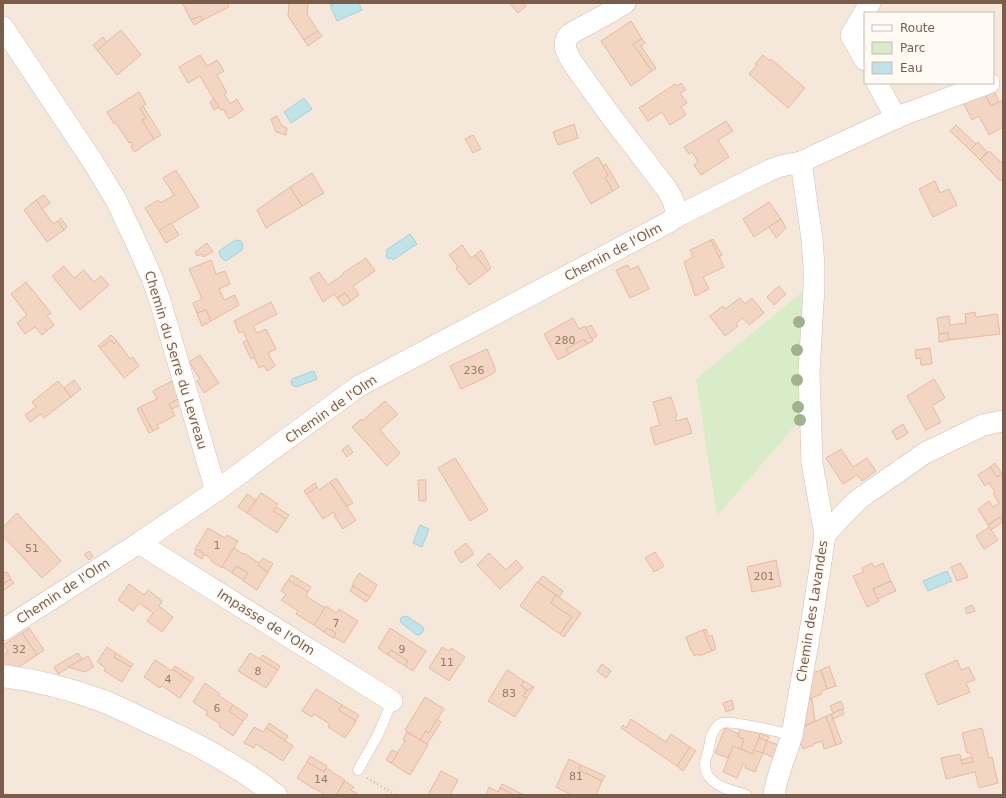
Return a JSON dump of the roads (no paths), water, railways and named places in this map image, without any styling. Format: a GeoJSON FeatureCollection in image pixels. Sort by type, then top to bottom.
{"type":"FeatureCollection","features":[{"type":"Feature","properties":{"kind":"street","name":"Chemin de l'Olm"},"geometry":{"type":"LineString","coordinates":[[625,3],[570,34],[565,41],[565,49],[569,58],[610,115],[674,200],[676,217]]}},
{"type":"Feature","properties":{"kind":"street"},"geometry":{"type":"LineString","coordinates":[[865,12],[870,3]]}},
{"type":"Feature","properties":{"kind":"street"},"geometry":{"type":"LineString","coordinates":[[864,13],[851,35],[864,58]]}},
{"type":"Feature","properties":{"kind":"street","name":"Chemin du Serre du Levreau"},"geometry":{"type":"LineString","coordinates":[[3,27],[93,162],[116,200],[135,240],[152,278],[160,301],[216,492]]}},
{"type":"Feature","properties":{"kind":"street"},"geometry":{"type":"LineString","coordinates":[[878,84],[896,118]]}},
{"type":"Feature","properties":{"kind":"street","name":"Chemin de l'Olm"},"geometry":{"type":"LineString","coordinates":[[3,630],[216,492],[359,386],[748,180],[781,166],[801,162],[896,118],[986,84]]}},
{"type":"Feature","properties":{"kind":"street","name":"Chemin des Lavandes"},"geometry":{"type":"LineString","coordinates":[[774,795],[782,763],[792,735],[825,535],[812,463],[809,372],[814,266],[812,239],[801,162]]}},
{"type":"Feature","properties":{"kind":"street"},"geometry":{"type":"LineString","coordinates":[[825,535],[859,499],[925,453],[983,425],[1003,421]]}},
{"type":"Feature","properties":{"kind":"street","name":"Impasse de l'Olm"},"geometry":{"type":"LineString","coordinates":[[139,543],[392,701]]}},
{"type":"Feature","properties":{"kind":"street"},"geometry":{"type":"LineString","coordinates":[[3,676],[74,692],[104,701],[174,733],[210,752],[276,795]]}},
{"type":"Feature","properties":{"kind":"lane"},"geometry":{"type":"LineString","coordinates":[[358,770],[378,735],[392,701]]}},
{"type":"Feature","properties":{"kind":"lane"},"geometry":{"type":"LineString","coordinates":[[746,795],[718,785],[706,772],[705,765],[714,730],[723,723],[733,722],[792,735]]}},
{"type":"Feature","properties":{"kind":"water"},"geometry":{"type":"Polygon","coordinates":[[[335,3],[359,3],[362,10],[337,21],[330,5],[335,3]]]}},
{"type":"Feature","properties":{"kind":"water"},"geometry":{"type":"Polygon","coordinates":[[[304,98],[312,109],[291,123],[284,112],[304,98]]]}},
{"type":"Feature","properties":{"kind":"water"},"geometry":{"type":"Polygon","coordinates":[[[410,234],[417,244],[393,260],[391,258],[388,259],[386,256],[386,250],[410,234]]]}},
{"type":"Feature","properties":{"kind":"water"},"geometry":{"type":"Polygon","coordinates":[[[235,240],[241,241],[243,245],[242,250],[226,261],[221,257],[219,251],[235,240]]]}},
{"type":"Feature","properties":{"kind":"water"},"geometry":{"type":"Polygon","coordinates":[[[313,371],[317,379],[296,387],[292,385],[292,379],[313,371]]]}},
{"type":"Feature","properties":{"kind":"water"},"geometry":{"type":"Polygon","coordinates":[[[420,525],[429,529],[422,547],[413,543],[420,525]]]}},
{"type":"Feature","properties":{"kind":"water"},"geometry":{"type":"Polygon","coordinates":[[[947,571],[952,581],[928,591],[923,581],[947,571]]]}},
{"type":"Feature","properties":{"kind":"water"},"geometry":{"type":"Polygon","coordinates":[[[406,616],[422,626],[424,630],[421,634],[417,635],[401,623],[400,620],[402,617],[406,616]]]}}]}
